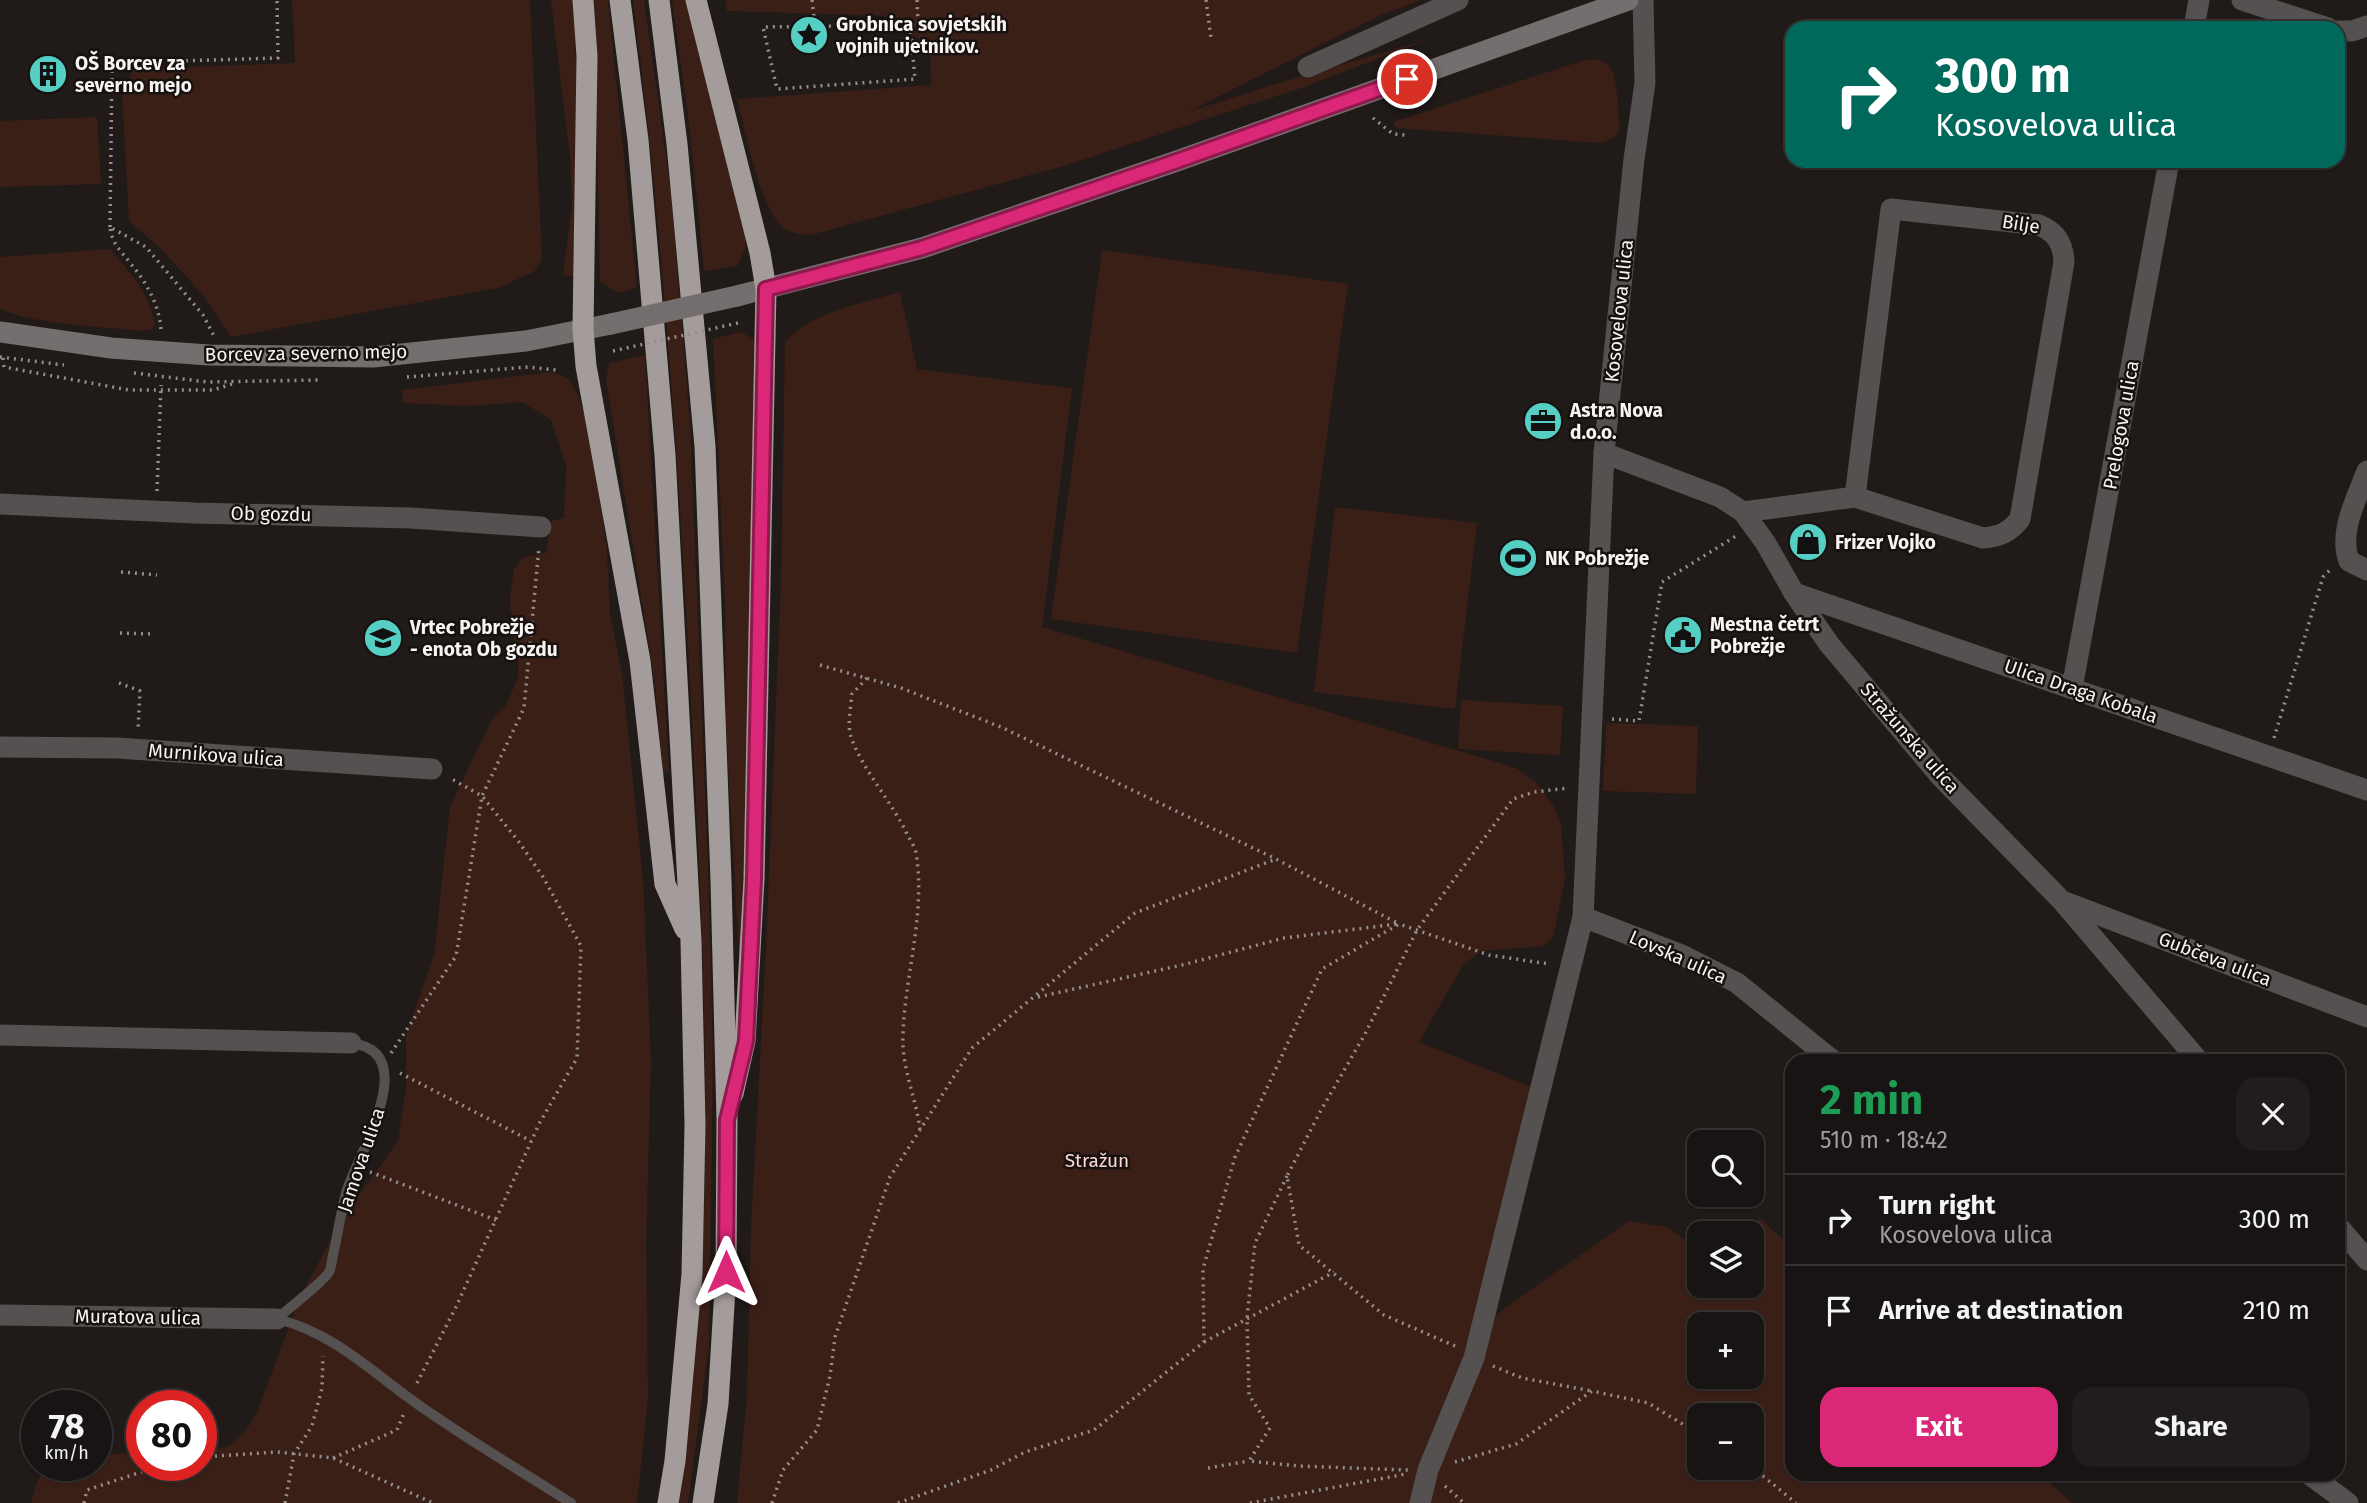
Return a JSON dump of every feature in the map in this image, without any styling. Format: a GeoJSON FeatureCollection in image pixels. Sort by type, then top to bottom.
{"type":"FeatureCollection","features":[{"type":"Feature","properties":{"kind":"highway"},"geometry":{"type":"LineString","coordinates":[[583,0],[587,56],[583,329],[586,366],[640,661],[665,884],[691,941]]}},
{"type":"Feature","properties":{"kind":"highway"},"geometry":{"type":"LineString","coordinates":[[620,0],[638,140],[665,455],[691,941],[695,1125],[692,1274],[675,1461],[668,1503]]}},
{"type":"Feature","properties":{"kind":"highway"},"geometry":{"type":"LineString","coordinates":[[659,0],[677,144],[705,446],[727,1120],[726,1272],[718,1404],[703,1503]]}},
{"type":"Feature","properties":{"kind":"highway"},"geometry":{"type":"LineString","coordinates":[[696,0],[760,253],[766,289],[754,879],[746,1041],[727,1120]]}},
{"type":"Feature","properties":{"kind":"street"},"geometry":{"type":"LineString","coordinates":[[1308,66],[1458,0]]}},
{"type":"Feature","properties":{"kind":"street"},"geometry":{"type":"LineString","coordinates":[[766,289],[922,248],[1161,167],[1628,0]]}},
{"type":"Feature","properties":{"kind":"street","name":"Kosovelova ulica"},"geometry":{"type":"LineString","coordinates":[[1420,1503],[1427,1470],[1474,1358],[1583,917],[1604,453],[1644,83],[1643,0]]}},
{"type":"Feature","properties":{"kind":"street"},"geometry":{"type":"LineString","coordinates":[[2195,21],[2199,0]]}},
{"type":"Feature","properties":{"kind":"street"},"geometry":{"type":"LineString","coordinates":[[2242,0],[2306,21]]}},
{"type":"Feature","properties":{"kind":"street"},"geometry":{"type":"LineString","coordinates":[[2345,31],[2367,26]]}},
{"type":"Feature","properties":{"kind":"street","name":"Prelogova ulica"},"geometry":{"type":"LineString","coordinates":[[2072,688],[2168,168]]}},
{"type":"Feature","properties":{"kind":"street","name":"Bilje"},"geometry":{"type":"LineString","coordinates":[[1748,519],[1855,497],[1983,538],[2008,532],[2020,519],[2064,262],[2063,250],[2057,236],[2049,229],[2039,225],[1891,209],[1855,497]]}},
{"type":"Feature","properties":{"kind":"street","name":"Borcev za severno mejo"},"geometry":{"type":"LineString","coordinates":[[0,332],[111,348],[209,355],[373,357],[526,341],[766,289]]}},
{"type":"Feature","properties":{"kind":"street","name":"Stražunska ulica"},"geometry":{"type":"LineString","coordinates":[[1604,453],[1720,497],[1748,519],[1829,644],[1941,778],[2062,901],[2193,1054]]}},
{"type":"Feature","properties":{"kind":"street"},"geometry":{"type":"LineString","coordinates":[[2367,471],[2346,532],[2344,546],[2349,561],[2367,570]]}},
{"type":"Feature","properties":{"kind":"street","name":"Ob gozdu"},"geometry":{"type":"LineString","coordinates":[[0,504],[411,518],[541,527]]}},
{"type":"Feature","properties":{"kind":"street","name":"Ulica Draga Kobala"},"geometry":{"type":"LineString","coordinates":[[1794,593],[2367,790]]}},
{"type":"Feature","properties":{"kind":"street","name":"Murnikova ulica"},"geometry":{"type":"LineString","coordinates":[[0,747],[137,750],[432,769]]}},
{"type":"Feature","properties":{"kind":"street","name":"Gubčeva ulica"},"geometry":{"type":"LineString","coordinates":[[2062,901],[2367,1017]]}},
{"type":"Feature","properties":{"kind":"street","name":"Lovska ulica"},"geometry":{"type":"LineString","coordinates":[[1583,917],[1682,955],[1737,983],[1825,1054]]}},
{"type":"Feature","properties":{"kind":"street"},"geometry":{"type":"LineString","coordinates":[[0,1035],[351,1043]]}},
{"type":"Feature","properties":{"kind":"street"},"geometry":{"type":"LineString","coordinates":[[2345,1234],[2367,1260]]}},
{"type":"Feature","properties":{"kind":"street","name":"Muratova ulica"},"geometry":{"type":"LineString","coordinates":[[0,1315],[276,1319]]}},
{"type":"Feature","properties":{"kind":"street"},"geometry":{"type":"LineString","coordinates":[[2318,1481],[2348,1503]]}},
{"type":"Feature","properties":{"kind":"lane"},"geometry":{"type":"LineString","coordinates":[[351,1043],[371,1048],[379,1054],[384,1065]]}},
{"type":"Feature","properties":{"kind":"lane","name":"Jamova ulica"},"geometry":{"type":"LineString","coordinates":[[276,1319],[329,1273],[346,1195],[355,1166],[370,1138],[381,1099],[387,1076],[384,1065]]}},
{"type":"Feature","properties":{"kind":"lane"},"geometry":{"type":"LineString","coordinates":[[276,1319],[299,1324],[323,1336],[371,1367],[410,1398],[571,1503]]}},
{"type":"Feature","properties":{"kind":"path"},"geometry":{"type":"LineString","coordinates":[[161,329],[160,313],[147,287],[111,241],[112,64],[278,58],[277,0]]}},
{"type":"Feature","properties":{"kind":"path"},"geometry":{"type":"LineString","coordinates":[[811,0],[815,26]]}},
{"type":"Feature","properties":{"kind":"path"},"geometry":{"type":"LineString","coordinates":[[910,25],[915,79],[777,89],[764,27],[815,26],[910,25],[918,25],[916,0]]}},
{"type":"Feature","properties":{"kind":"path"},"geometry":{"type":"LineString","coordinates":[[1206,0],[1211,38]]}},
{"type":"Feature","properties":{"kind":"path"},"geometry":{"type":"LineString","coordinates":[[1373,118],[1393,134],[1405,135]]}},
{"type":"Feature","properties":{"kind":"path"},"geometry":{"type":"LineString","coordinates":[[110,226],[146,247],[203,315],[218,344]]}},
{"type":"Feature","properties":{"kind":"path"},"geometry":{"type":"LineString","coordinates":[[613,351],[738,323]]}},
{"type":"Feature","properties":{"kind":"path"},"geometry":{"type":"LineString","coordinates":[[3,358],[4,367],[129,390],[161,387],[214,390],[237,382]]}},
{"type":"Feature","properties":{"kind":"path"},"geometry":{"type":"LineString","coordinates":[[156,510],[161,387]]}},
{"type":"Feature","properties":{"kind":"path"},"geometry":{"type":"LineString","coordinates":[[1592,718],[1639,720],[1662,582],[1748,519]]}},
{"type":"Feature","properties":{"kind":"path"},"geometry":{"type":"LineString","coordinates":[[531,1141],[384,1065],[456,956],[482,796],[524,708],[541,527]]}},
{"type":"Feature","properties":{"kind":"path"},"geometry":{"type":"LineString","coordinates":[[2268,756],[2323,577],[2346,554]]}},
{"type":"Feature","properties":{"kind":"path"},"geometry":{"type":"LineString","coordinates":[[121,572],[157,575]]}},
{"type":"Feature","properties":{"kind":"path"},"geometry":{"type":"LineString","coordinates":[[120,633],[153,634]]}},
{"type":"Feature","properties":{"kind":"path"},"geometry":{"type":"LineString","coordinates":[[820,665],[901,688],[1001,727],[1276,859],[1399,924],[1489,956],[1570,967]]}},
{"type":"Feature","properties":{"kind":"path"},"geometry":{"type":"LineString","coordinates":[[867,678],[852,694],[850,735],[873,778],[897,812],[916,851],[918,890],[915,948],[902,1038],[920,1130]]}},
{"type":"Feature","properties":{"kind":"path"},"geometry":{"type":"LineString","coordinates":[[119,683],[140,691],[137,750]]}},
{"type":"Feature","properties":{"kind":"path"},"geometry":{"type":"LineString","coordinates":[[333,1458],[397,1430],[531,1141],[577,1058],[581,946],[543,877],[482,796],[432,769]]}},
{"type":"Feature","properties":{"kind":"path"},"geometry":{"type":"LineString","coordinates":[[1250,1461],[1270,1428],[1249,1395],[1247,1318],[1255,1243],[1287,1175],[1365,1034],[1417,929],[1513,799],[1534,792],[1564,788],[1589,789]]}},
{"type":"Feature","properties":{"kind":"path"},"geometry":{"type":"LineString","coordinates":[[772,1503],[783,1471],[817,1430],[830,1377],[835,1337],[890,1177],[972,1048],[1135,913],[1276,859]]}},
{"type":"Feature","properties":{"kind":"path"},"geometry":{"type":"LineString","coordinates":[[1034,998],[1182,965],[1284,938],[1399,924]]}},
{"type":"Feature","properties":{"kind":"path"},"geometry":{"type":"LineString","coordinates":[[1203,1342],[1203,1269],[1235,1157],[1322,970],[1399,924]]}},
{"type":"Feature","properties":{"kind":"path"},"geometry":{"type":"LineString","coordinates":[[355,1166],[496,1220]]}},
{"type":"Feature","properties":{"kind":"path"},"geometry":{"type":"LineString","coordinates":[[1287,1175],[1299,1245],[1384,1315],[1444,1340],[1474,1358],[1522,1378],[1648,1403],[1687,1427]]}},
{"type":"Feature","properties":{"kind":"path"},"geometry":{"type":"LineString","coordinates":[[898,1503],[991,1470],[1025,1452],[1094,1430],[1203,1342],[1334,1272]]}},
{"type":"Feature","properties":{"kind":"path"},"geometry":{"type":"LineString","coordinates":[[285,1503],[295,1454],[312,1426],[323,1388],[323,1336]]}},
{"type":"Feature","properties":{"kind":"path"},"geometry":{"type":"LineString","coordinates":[[1250,1503],[1427,1470],[1516,1444],[1592,1391]]}},
{"type":"Feature","properties":{"kind":"path"},"geometry":{"type":"LineString","coordinates":[[217,1456],[276,1452],[333,1458],[433,1503]]}},
{"type":"Feature","properties":{"kind":"path"},"geometry":{"type":"LineString","coordinates":[[1208,1468],[1250,1461],[1298,1466],[1427,1470]]}},
{"type":"Feature","properties":{"kind":"path"},"geometry":{"type":"LineString","coordinates":[[84,1503],[87,1490],[126,1477]]}},
{"type":"Feature","properties":{"kind":"path"},"geometry":{"type":"LineString","coordinates":[[1764,1477],[1796,1503]]}},
{"type":"Feature","properties":{"kind":"green space"},"geometry":{"type":"Polygon","coordinates":[[[292,0],[530,0],[542,260],[534,272],[497,288],[231,337],[204,296],[162,250],[129,221],[122,95],[133,69],[295,63],[292,0]]]}},
{"type":"Feature","properties":{"kind":"green space"},"geometry":{"type":"Polygon","coordinates":[[[551,0],[574,0],[577,103],[576,277],[563,275],[572,205],[570,158],[551,0]]]}},
{"type":"Feature","properties":{"kind":"green space"},"geometry":{"type":"Polygon","coordinates":[[[594,0],[608,0],[637,288],[617,293],[600,281],[594,0]]]}},
{"type":"Feature","properties":{"kind":"green space"},"geometry":{"type":"Polygon","coordinates":[[[633,0],[644,0],[671,193],[690,425],[708,867],[713,1056],[709,1345],[688,1503],[679,1503],[703,1252],[705,1082],[702,948],[690,679],[674,424],[661,254],[633,0]]]}},
{"type":"Feature","properties":{"kind":"green space"},"geometry":{"type":"Polygon","coordinates":[[[672,0],[686,0],[746,237],[745,250],[737,266],[704,271],[689,124],[672,0]]]}},
{"type":"Feature","properties":{"kind":"green space"},"geometry":{"type":"Polygon","coordinates":[[[725,0],[1421,0],[1379,16],[1188,112],[1432,38],[1304,87],[1067,165],[811,235],[794,233],[775,219],[754,168],[737,99],[931,85],[930,50],[893,16],[727,11],[725,0]]]}},
{"type":"Feature","properties":{"kind":"green space"},"geometry":{"type":"Polygon","coordinates":[[[1596,59],[1608,65],[1613,72],[1619,112],[1618,132],[1600,143],[1397,128],[1393,122],[1585,60],[1596,59]]]}},
{"type":"Feature","properties":{"kind":"green space"},"geometry":{"type":"Polygon","coordinates":[[[97,117],[101,184],[0,187],[0,121],[97,117]]]}},
{"type":"Feature","properties":{"kind":"green space"},"geometry":{"type":"Polygon","coordinates":[[[110,249],[144,293],[155,324],[152,329],[140,331],[49,322],[0,309],[0,257],[110,249]]]}},
{"type":"Feature","properties":{"kind":"green space"},"geometry":{"type":"Polygon","coordinates":[[[1102,250],[1348,284],[1297,653],[1051,619],[1102,250]]]}},
{"type":"Feature","properties":{"kind":"green space","name":"Stražun"},"geometry":{"type":"Polygon","coordinates":[[[900,292],[917,369],[1072,388],[1042,627],[1516,768],[1537,783],[1553,805],[1561,823],[1565,878],[1553,938],[1544,946],[1481,951],[1463,965],[1419,1042],[1531,1087],[1495,1315],[1629,1221],[1667,1227],[1687,1241],[1687,1298],[1764,1298],[1764,1222],[1785,1241],[1785,1481],[2048,1481],[2072,1503],[737,1503],[747,1395],[751,1227],[766,948],[781,582],[785,342],[796,331],[823,316],[900,292]]]}},
{"type":"Feature","properties":{"kind":"green space"},"geometry":{"type":"Polygon","coordinates":[[[740,332],[756,340],[757,433],[741,991],[726,727],[725,603],[713,339],[740,332]]]}},
{"type":"Feature","properties":{"kind":"green space"},"geometry":{"type":"Polygon","coordinates":[[[645,355],[669,772],[663,772],[654,676],[606,380],[609,363],[645,355]]]}},
{"type":"Feature","properties":{"kind":"green space"},"geometry":{"type":"Polygon","coordinates":[[[551,372],[568,378],[577,393],[590,431],[607,551],[610,614],[622,674],[643,879],[651,1061],[646,1243],[648,1398],[637,1503],[31,1503],[38,1481],[112,1481],[112,1454],[126,1454],[126,1481],[217,1481],[217,1449],[227,1447],[244,1433],[257,1413],[299,1299],[343,1217],[398,1141],[406,1089],[406,1035],[434,955],[450,807],[492,719],[506,705],[518,678],[510,598],[514,569],[524,557],[546,553],[551,521],[564,518],[566,465],[551,420],[523,402],[469,406],[403,403],[402,390],[551,372]]]}},
{"type":"Feature","properties":{"kind":"green space"},"geometry":{"type":"Polygon","coordinates":[[[1335,507],[1477,523],[1455,709],[1314,692],[1335,507]]]}},
{"type":"Feature","properties":{"kind":"green space"},"geometry":{"type":"Polygon","coordinates":[[[1461,700],[1563,706],[1560,755],[1458,749],[1461,700]]]}},
{"type":"Feature","properties":{"kind":"green space"},"geometry":{"type":"Polygon","coordinates":[[[1606,723],[1698,726],[1696,794],[1603,791],[1606,723]]]}},
{"type":"Feature","properties":{"kind":"place","name":"Grobnica sovjetskih vojnih ujetnikov."},"geometry":{"type":"Point","coordinates":[809,35]}},
{"type":"Feature","properties":{"kind":"place","name":"OŠ Borcev za severno mejo"},"geometry":{"type":"Point","coordinates":[48,74]}},
{"type":"Feature","properties":{"kind":"place","name":"Astra Nova d.o.o."},"geometry":{"type":"Point","coordinates":[1543,421]}},
{"type":"Feature","properties":{"kind":"place","name":"Frizer Vojko"},"geometry":{"type":"Point","coordinates":[1808,542]}},
{"type":"Feature","properties":{"kind":"place","name":"NK Pobrežje"},"geometry":{"type":"Point","coordinates":[1518,558]}},
{"type":"Feature","properties":{"kind":"place","name":"Mestna četrt Pobrežje"},"geometry":{"type":"Point","coordinates":[1683,635]}},
{"type":"Feature","properties":{"kind":"place","name":"Vrtec Pobrežje - enota Ob gozdu"},"geometry":{"type":"Point","coordinates":[383,638]}},
{"type":"Feature","properties":{"kind":"route"},"geometry":{"type":"LineString","coordinates":[[726,1272],[727,1120],[746,1041],[754,879],[766,289],[922,248],[1407,79]]}}]}
